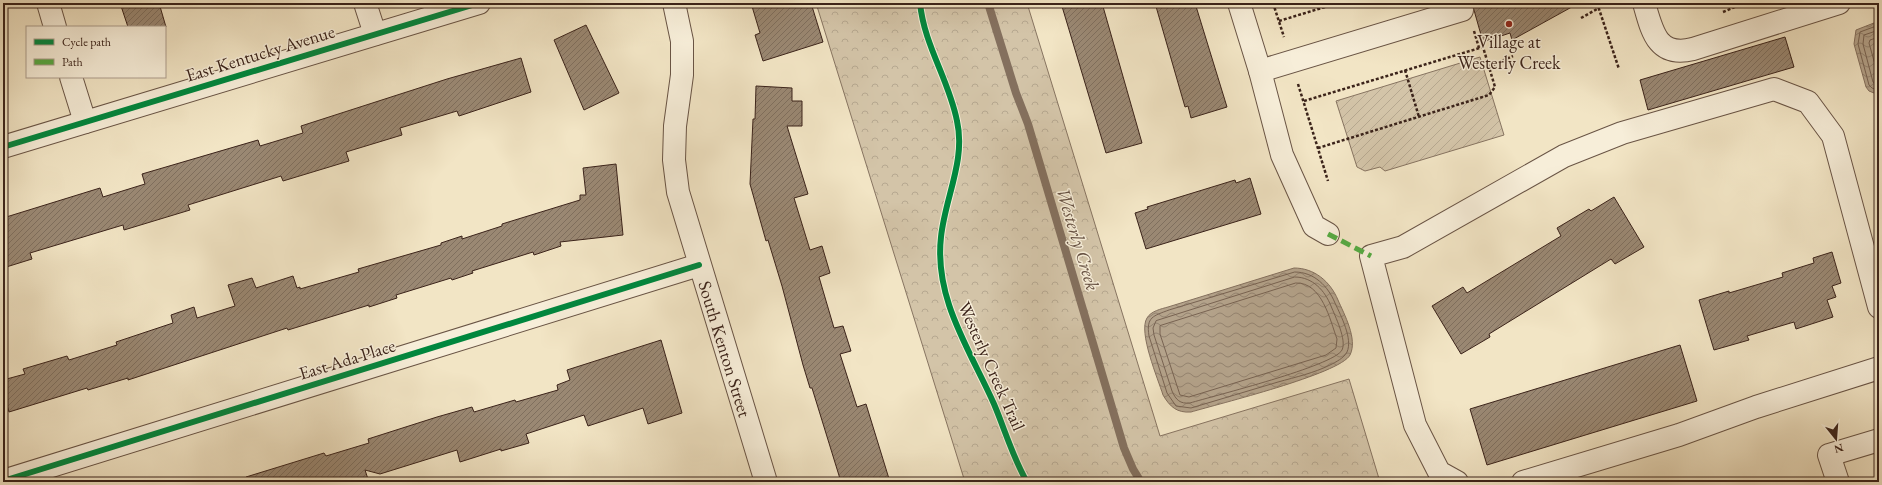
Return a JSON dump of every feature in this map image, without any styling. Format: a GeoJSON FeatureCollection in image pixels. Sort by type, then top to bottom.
{"type":"FeatureCollection","features":[{"type":"Feature","properties":{"kind":"street"},"geometry":{"type":"LineString","coordinates":[[48,3],[55,26]]}},
{"type":"Feature","properties":{"kind":"street"},"geometry":{"type":"LineString","coordinates":[[365,3],[375,34]]}},
{"type":"Feature","properties":{"kind":"street","name":"East Kentucky Avenue"},"geometry":{"type":"LineString","coordinates":[[3,147],[479,3]]}},
{"type":"Feature","properties":{"kind":"street","name":"South Kenton Street"},"geometry":{"type":"LineString","coordinates":[[674,3],[682,41],[682,75],[675,126],[674,160],[678,192],[699,266],[766,482]]}},
{"type":"Feature","properties":{"kind":"street"},"geometry":{"type":"LineString","coordinates":[[1239,3],[1260,71],[1282,156],[1314,226],[1328,234]]}},
{"type":"Feature","properties":{"kind":"street"},"geometry":{"type":"LineString","coordinates":[[1644,3],[1657,39],[1666,48],[1676,52],[1693,49],[1839,3]]}},
{"type":"Feature","properties":{"kind":"street"},"geometry":{"type":"LineString","coordinates":[[1260,71],[1462,10]]}},
{"type":"Feature","properties":{"kind":"street"},"geometry":{"type":"LineString","coordinates":[[71,78],[85,122]]}},
{"type":"Feature","properties":{"kind":"street"},"geometry":{"type":"LineString","coordinates":[[1458,482],[1439,472],[1415,425],[1371,256],[1403,247],[1564,156],[1622,132],[1774,90],[1808,102],[1833,136],[1870,238],[1879,307]]}},
{"type":"Feature","properties":{"kind":"street","name":"East Ada Place"},"geometry":{"type":"LineString","coordinates":[[3,481],[699,266]]}},
{"type":"Feature","properties":{"kind":"street"},"geometry":{"type":"LineString","coordinates":[[1523,482],[1679,435],[1756,407],[1879,368]]}},
{"type":"Feature","properties":{"kind":"street"},"geometry":{"type":"LineString","coordinates":[[1838,482],[1830,455],[1879,440]]}},
{"type":"Feature","properties":{"kind":"path"},"geometry":{"type":"LineString","coordinates":[[1273,3],[1279,21],[1338,3]]}},
{"type":"Feature","properties":{"kind":"path"},"geometry":{"type":"LineString","coordinates":[[1597,3],[1619,69]]}},
{"type":"Feature","properties":{"kind":"path"},"geometry":{"type":"LineString","coordinates":[[1719,14],[1744,3]]}},
{"type":"Feature","properties":{"kind":"path"},"geometry":{"type":"LineString","coordinates":[[1581,18],[1599,8]]}},
{"type":"Feature","properties":{"kind":"path"},"geometry":{"type":"LineString","coordinates":[[1318,148],[1489,95],[1495,88],[1483,47],[1304,101],[1318,148],[1328,181]]}},
{"type":"Feature","properties":{"kind":"path"},"geometry":{"type":"LineString","coordinates":[[1489,67],[1513,56]]}},
{"type":"Feature","properties":{"kind":"path"},"geometry":{"type":"LineString","coordinates":[[1405,70],[1419,117]]}},
{"type":"Feature","properties":{"kind":"green space"},"geometry":{"type":"Polygon","coordinates":[[[816,3],[1027,3],[1160,436],[1349,379],[1380,482],[965,482],[816,3]]]}},
{"type":"Feature","properties":{"kind":"green space"},"geometry":{"type":"Polygon","coordinates":[[[1480,57],[1504,135],[1385,171],[1380,167],[1365,171],[1357,167],[1336,101],[1480,57]]]}},
{"type":"Feature","properties":{"kind":"water"},"geometry":{"type":"Polygon","coordinates":[[[1879,21],[1879,95],[1869,91],[1866,87],[1854,44],[1856,30],[1879,21]]]}},
{"type":"Feature","properties":{"kind":"water"},"geometry":{"type":"Polygon","coordinates":[[[1294,268],[1308,270],[1315,273],[1331,287],[1335,293],[1347,319],[1351,334],[1352,349],[1350,355],[1341,363],[1325,371],[1277,388],[1191,412],[1178,410],[1171,406],[1163,395],[1150,356],[1145,334],[1147,318],[1159,310],[1294,268]]]}},
{"type":"Feature","properties":{"kind":"building"},"geometry":{"type":"Polygon","coordinates":[[[120,3],[159,3],[166,26],[128,26],[120,3]]]}},
{"type":"Feature","properties":{"kind":"building"},"geometry":{"type":"Polygon","coordinates":[[[751,3],[811,3],[823,42],[763,61],[755,35],[760,33],[751,3]]]}},
{"type":"Feature","properties":{"kind":"building"},"geometry":{"type":"Polygon","coordinates":[[[1061,3],[1102,3],[1142,143],[1106,153],[1061,3]]]}},
{"type":"Feature","properties":{"kind":"building"},"geometry":{"type":"Polygon","coordinates":[[[1155,3],[1195,3],[1227,107],[1191,118],[1188,106],[1185,107],[1155,3]]]}},
{"type":"Feature","properties":{"kind":"building","name":"Village at Westerly Creek"},"geometry":{"type":"Polygon","coordinates":[[[1472,3],[1579,3],[1512,40],[1510,33],[1483,42],[1472,3]]]}},
{"type":"Feature","properties":{"kind":"building"},"geometry":{"type":"Polygon","coordinates":[[[586,25],[619,93],[584,110],[554,40],[586,25]]]}},
{"type":"Feature","properties":{"kind":"building"},"geometry":{"type":"Polygon","coordinates":[[[1785,37],[1794,67],[1648,110],[1640,80],[1785,37]]]}},
{"type":"Feature","properties":{"kind":"building"},"geometry":{"type":"Polygon","coordinates":[[[521,58],[531,92],[459,116],[457,111],[400,128],[402,135],[346,152],[349,161],[283,181],[281,176],[188,205],[190,210],[124,230],[123,225],[30,253],[32,259],[3,268],[3,218],[100,188],[103,197],[145,184],[142,174],[258,140],[260,146],[303,133],[301,126],[447,79],[521,58]]]}},
{"type":"Feature","properties":{"kind":"building"},"geometry":{"type":"Polygon","coordinates":[[[756,86],[792,88],[792,101],[802,101],[802,126],[787,126],[808,194],[794,198],[810,250],[822,246],[830,273],[819,277],[834,328],[843,326],[851,351],[840,354],[857,407],[866,404],[890,482],[841,482],[812,388],[810,388],[782,286],[768,240],[766,241],[750,184],[756,86]]]}},
{"type":"Feature","properties":{"kind":"building"},"geometry":{"type":"Polygon","coordinates":[[[616,164],[623,235],[560,242],[561,246],[534,255],[533,252],[472,271],[473,273],[452,280],[451,278],[396,295],[397,298],[369,307],[369,305],[288,330],[287,328],[128,380],[128,378],[88,390],[87,388],[9,412],[3,391],[3,380],[25,374],[23,369],[67,356],[69,360],[117,345],[116,342],[173,323],[171,315],[194,307],[197,318],[235,306],[228,285],[252,278],[256,288],[293,276],[297,288],[300,287],[300,289],[359,272],[358,269],[441,245],[441,243],[462,236],[462,239],[502,226],[502,224],[580,200],[580,195],[586,195],[583,168],[616,164]]]}},
{"type":"Feature","properties":{"kind":"building"},"geometry":{"type":"Polygon","coordinates":[[[1250,178],[1261,214],[1146,249],[1135,213],[1148,209],[1147,207],[1235,180],[1236,183],[1250,178]]]}},
{"type":"Feature","properties":{"kind":"building"},"geometry":{"type":"Polygon","coordinates":[[[1614,197],[1644,247],[1615,264],[1611,259],[1489,334],[1490,337],[1461,354],[1432,306],[1463,287],[1467,293],[1561,236],[1557,228],[1589,209],[1591,211],[1614,197]]]}},
{"type":"Feature","properties":{"kind":"building"},"geometry":{"type":"Polygon","coordinates":[[[1832,252],[1841,283],[1832,286],[1836,297],[1827,300],[1833,317],[1796,329],[1794,322],[1747,336],[1749,340],[1714,350],[1699,300],[1783,277],[1782,273],[1814,263],[1813,258],[1832,252]]]}},
{"type":"Feature","properties":{"kind":"building"},"geometry":{"type":"Polygon","coordinates":[[[661,340],[682,413],[648,424],[643,408],[588,426],[584,415],[526,434],[529,443],[501,451],[501,449],[460,462],[457,450],[380,474],[365,470],[369,482],[246,482],[246,477],[324,453],[326,456],[369,443],[368,439],[437,417],[472,407],[474,412],[515,400],[516,402],[558,390],[557,385],[570,380],[567,370],[661,340]]]}},
{"type":"Feature","properties":{"kind":"building"},"geometry":{"type":"Polygon","coordinates":[[[1680,345],[1697,401],[1487,465],[1470,409],[1680,345]]]}},
{"type":"Feature","properties":{"kind":"waterway","name":"Westerly Creek"},"geometry":{"type":"LineString","coordinates":[[988,3],[1016,93],[1028,124],[1124,448],[1133,469],[1141,482]]}},
{"type":"Feature","properties":{"kind":"marked path"},"geometry":{"type":"LineString","coordinates":[[1328,234],[1371,256]]}},
{"type":"Feature","properties":{"kind":"cycle path"},"geometry":{"type":"LineString","coordinates":[[3,147],[479,3]]}},
{"type":"Feature","properties":{"kind":"cycle path","name":"Westerly Creek Trail"},"geometry":{"type":"LineString","coordinates":[[920,3],[926,33],[953,106],[959,136],[957,165],[946,208],[941,237],[940,260],[943,282],[948,303],[956,324],[994,404],[1013,454],[1027,482]]}},
{"type":"Feature","properties":{"kind":"cycle path"},"geometry":{"type":"LineString","coordinates":[[3,481],[699,265]]}},
{"type":"Feature","properties":{"kind":"place","name":"Village at Westerly Creek"},"geometry":{"type":"Point","coordinates":[1509,24]}}]}
